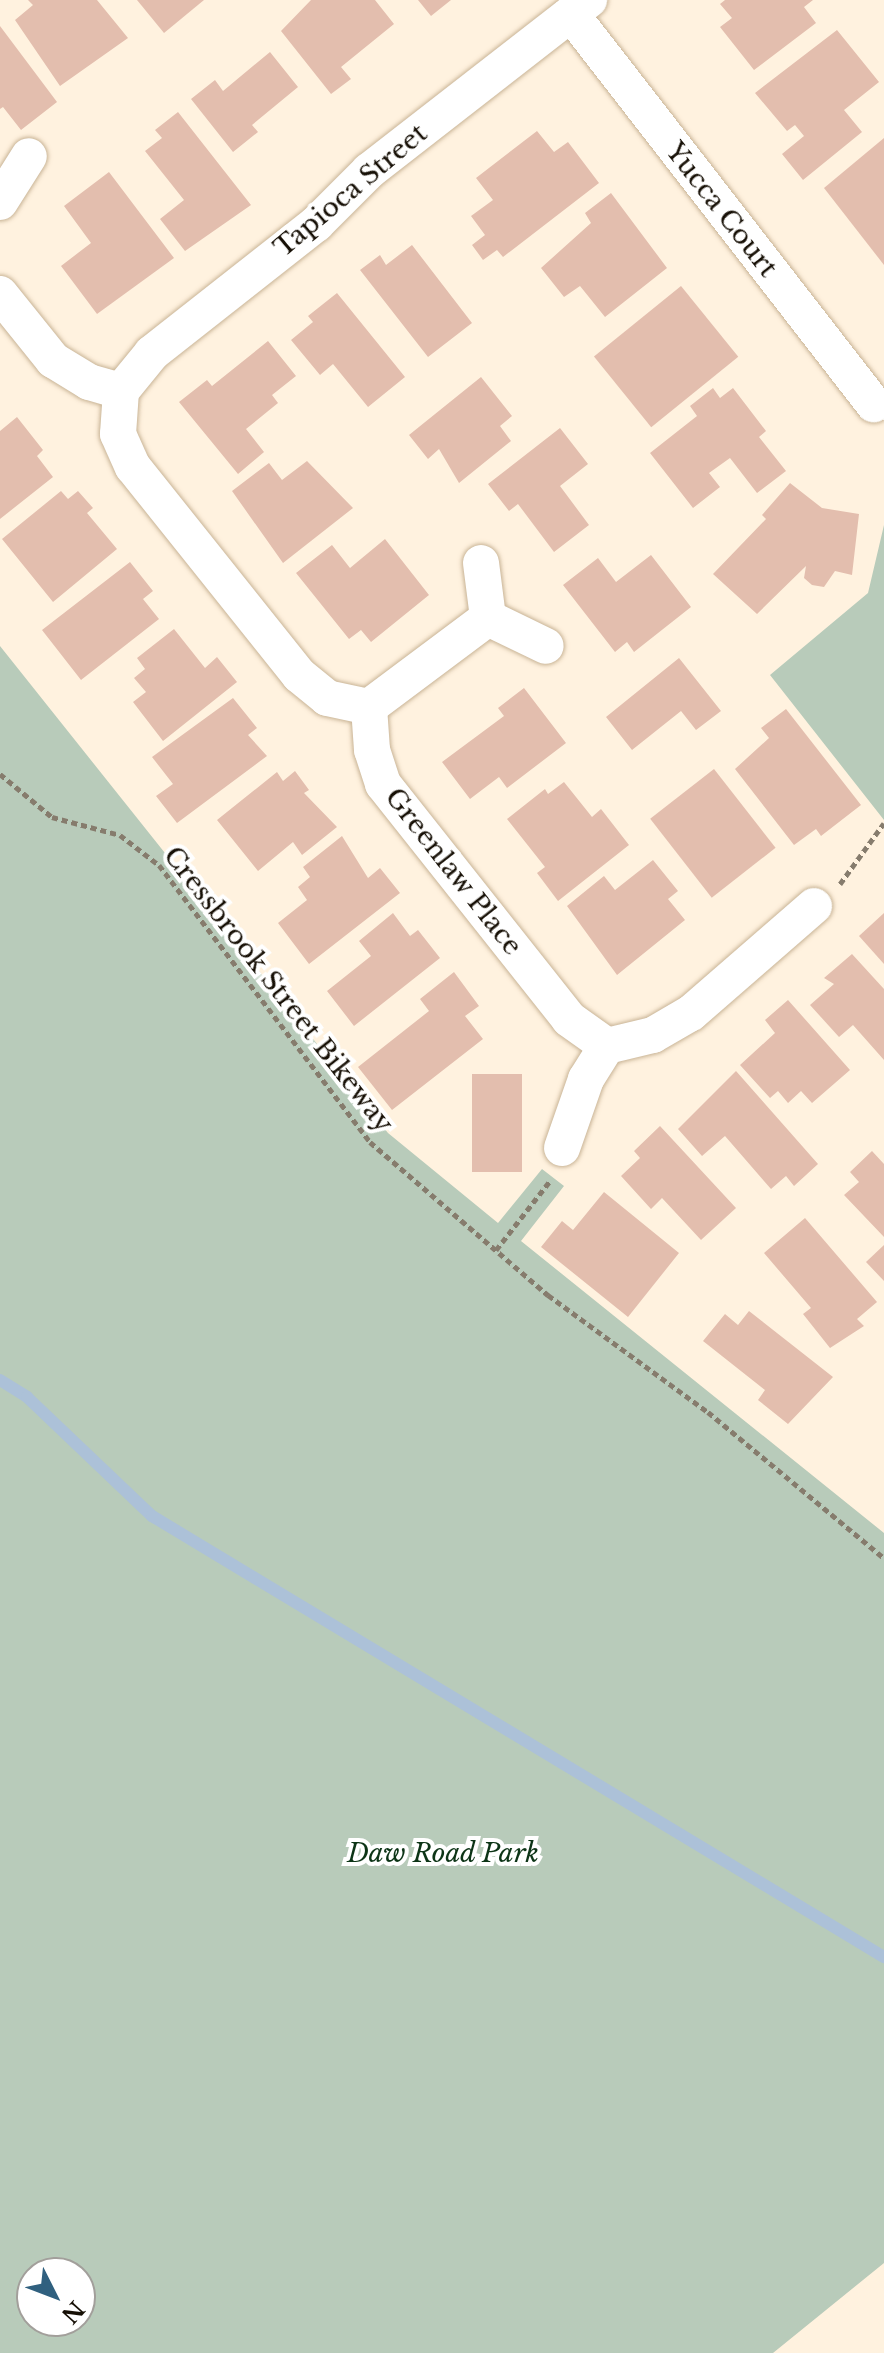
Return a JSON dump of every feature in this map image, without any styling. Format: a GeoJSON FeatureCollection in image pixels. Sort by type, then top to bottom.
{"type":"FeatureCollection","features":[{"type":"Feature","properties":{"kind":"street","name":"Tapioca Street"},"geometry":{"type":"LineString","coordinates":[[121,391],[152,353],[316,224],[369,171],[580,7]]}},
{"type":"Feature","properties":{"kind":"street","name":"Yucca Court"},"geometry":{"type":"LineString","coordinates":[[580,7],[874,404]]}},
{"type":"Feature","properties":{"kind":"street"},"geometry":{"type":"LineString","coordinates":[[0,202],[29,156]]}},
{"type":"Feature","properties":{"kind":"street"},"geometry":{"type":"LineString","coordinates":[[0,294],[53,360],[89,382],[121,391],[118,434],[133,467],[299,675],[327,698],[369,707],[488,618]]}},
{"type":"Feature","properties":{"kind":"street"},"geometry":{"type":"LineString","coordinates":[[481,563],[488,618]]}},
{"type":"Feature","properties":{"kind":"street"},"geometry":{"type":"LineString","coordinates":[[488,618],[546,646]]}},
{"type":"Feature","properties":{"kind":"street","name":"Greenlaw Place"},"geometry":{"type":"LineString","coordinates":[[369,707],[372,750],[383,784],[569,1019],[607,1046]]}},
{"type":"Feature","properties":{"kind":"street"},"geometry":{"type":"LineString","coordinates":[[562,1148],[586,1079],[607,1046],[653,1035],[691,1013],[814,906]]}},
{"type":"Feature","properties":{"kind":"path","name":"Cressbrook Street Bikeway"},"geometry":{"type":"LineString","coordinates":[[0,774],[52,817],[120,835],[159,865],[370,1142],[548,1295],[708,1412],[884,1558]]}},
{"type":"Feature","properties":{"kind":"path"},"geometry":{"type":"LineString","coordinates":[[814,906],[832,894],[884,823]]}},
{"type":"Feature","properties":{"kind":"path"},"geometry":{"type":"LineString","coordinates":[[496,1250],[559,1170],[562,1148]]}},
{"type":"Feature","properties":{"kind":"green space"},"geometry":{"type":"Polygon","coordinates":[[[884,525],[884,820],[770,675],[868,593],[884,525]]]}},
{"type":"Feature","properties":{"kind":"green space","name":"Daw Road Park"},"geometry":{"type":"Polygon","coordinates":[[[0,646],[388,1133],[498,1223],[542,1169],[564,1186],[521,1241],[884,1533],[884,2263],[773,2353],[0,2353],[0,646]]]}},
{"type":"Feature","properties":{"kind":"building"},"geometry":{"type":"Polygon","coordinates":[[[28,0],[97,0],[128,38],[60,86],[15,20],[33,5],[28,0]]]}},
{"type":"Feature","properties":{"kind":"building"},"geometry":{"type":"Polygon","coordinates":[[[137,0],[204,0],[164,33],[137,0]]]}},
{"type":"Feature","properties":{"kind":"building"},"geometry":{"type":"Polygon","coordinates":[[[311,0],[375,0],[394,24],[341,67],[351,79],[331,94],[281,31],[311,0]]]}},
{"type":"Feature","properties":{"kind":"building"},"geometry":{"type":"Polygon","coordinates":[[[418,0],[451,0],[431,16],[418,0]]]}},
{"type":"Feature","properties":{"kind":"building"},"geometry":{"type":"Polygon","coordinates":[[[725,0],[813,0],[804,7],[816,23],[754,70],[720,27],[732,18],[720,4],[725,0]]]}},
{"type":"Feature","properties":{"kind":"building"},"geometry":{"type":"Polygon","coordinates":[[[0,26],[57,102],[21,130],[3,107],[0,109],[0,26]]]}},
{"type":"Feature","properties":{"kind":"building"},"geometry":{"type":"Polygon","coordinates":[[[837,30],[879,82],[844,110],[862,132],[803,180],[782,154],[804,136],[795,125],[787,131],[755,93],[837,30]]]}},
{"type":"Feature","properties":{"kind":"building"},"geometry":{"type":"Polygon","coordinates":[[[270,52],[298,87],[252,125],[258,132],[233,152],[191,99],[215,80],[223,91],[270,52]]]}},
{"type":"Feature","properties":{"kind":"building"},"geometry":{"type":"Polygon","coordinates":[[[178,112],[251,205],[185,251],[160,219],[184,200],[145,151],[162,138],[155,130],[178,112]]]}},
{"type":"Feature","properties":{"kind":"building"},"geometry":{"type":"Polygon","coordinates":[[[537,131],[554,152],[568,142],[599,183],[503,257],[497,250],[483,260],[472,245],[485,235],[471,216],[493,200],[476,178],[537,131]]]}},
{"type":"Feature","properties":{"kind":"building"},"geometry":{"type":"Polygon","coordinates":[[[884,138],[884,265],[824,188],[884,138]]]}},
{"type":"Feature","properties":{"kind":"building"},"geometry":{"type":"Polygon","coordinates":[[[109,172],[174,258],[97,314],[61,266],[91,243],[64,206],[109,172]]]}},
{"type":"Feature","properties":{"kind":"building"},"geometry":{"type":"Polygon","coordinates":[[[611,193],[667,268],[605,317],[580,286],[564,297],[541,268],[591,223],[585,213],[611,193]]]}},
{"type":"Feature","properties":{"kind":"building"},"geometry":{"type":"Polygon","coordinates":[[[412,245],[472,323],[428,357],[360,270],[380,255],[386,265],[412,245]]]}},
{"type":"Feature","properties":{"kind":"building"},"geometry":{"type":"Polygon","coordinates":[[[681,286],[738,357],[651,427],[594,356],[681,286]]]}},
{"type":"Feature","properties":{"kind":"building"},"geometry":{"type":"Polygon","coordinates":[[[337,293],[405,377],[368,407],[333,364],[320,375],[291,340],[313,322],[308,316],[337,293]]]}},
{"type":"Feature","properties":{"kind":"building"},"geometry":{"type":"Polygon","coordinates":[[[268,341],[296,376],[272,395],[278,403],[246,429],[264,452],[238,474],[179,402],[207,380],[212,386],[268,341]]]}},
{"type":"Feature","properties":{"kind":"building"},"geometry":{"type":"Polygon","coordinates":[[[481,377],[512,416],[500,426],[511,441],[459,483],[439,449],[428,459],[409,435],[481,377]]]}},
{"type":"Feature","properties":{"kind":"building"},"geometry":{"type":"Polygon","coordinates":[[[713,388],[720,398],[733,388],[766,431],[759,437],[786,471],[757,493],[730,458],[709,473],[720,487],[693,508],[650,453],[697,416],[690,406],[713,388]]]}},
{"type":"Feature","properties":{"kind":"building"},"geometry":{"type":"Polygon","coordinates":[[[17,417],[43,450],[37,456],[53,477],[0,519],[0,431],[17,417]]]}},
{"type":"Feature","properties":{"kind":"building"},"geometry":{"type":"Polygon","coordinates":[[[560,428],[588,464],[560,486],[589,525],[554,552],[518,504],[509,511],[488,484],[560,428]]]}},
{"type":"Feature","properties":{"kind":"building"},"geometry":{"type":"Polygon","coordinates":[[[307,461],[353,508],[283,563],[232,491],[269,463],[282,480],[307,461]]]}},
{"type":"Feature","properties":{"kind":"building"},"geometry":{"type":"Polygon","coordinates":[[[790,483],[822,508],[859,514],[852,575],[835,571],[824,587],[812,585],[804,578],[806,566],[757,614],[713,574],[766,519],[762,515],[790,483]]]}},
{"type":"Feature","properties":{"kind":"building"},"geometry":{"type":"Polygon","coordinates":[[[61,491],[68,499],[78,491],[93,508],[87,513],[117,549],[53,602],[2,539],[61,491]]]}},
{"type":"Feature","properties":{"kind":"building"},"geometry":{"type":"Polygon","coordinates":[[[385,539],[429,595],[371,642],[361,630],[349,639],[296,573],[332,545],[350,568],[385,539]]]}},
{"type":"Feature","properties":{"kind":"building"},"geometry":{"type":"Polygon","coordinates":[[[651,555],[691,607],[634,652],[627,642],[615,652],[563,585],[598,558],[616,582],[651,555]]]}},
{"type":"Feature","properties":{"kind":"building"},"geometry":{"type":"Polygon","coordinates":[[[130,562],[153,591],[143,599],[159,619],[81,680],[42,630],[130,562]]]}},
{"type":"Feature","properties":{"kind":"building"},"geometry":{"type":"Polygon","coordinates":[[[174,629],[205,668],[217,657],[237,682],[163,741],[133,702],[146,692],[134,678],[145,669],[137,658],[174,629]]]}},
{"type":"Feature","properties":{"kind":"building"},"geometry":{"type":"Polygon","coordinates":[[[679,658],[721,711],[696,730],[681,711],[632,750],[606,717],[679,658]]]}},
{"type":"Feature","properties":{"kind":"building"},"geometry":{"type":"Polygon","coordinates":[[[524,688],[566,743],[507,788],[499,777],[470,799],[442,762],[504,716],[498,708],[524,688]]]}},
{"type":"Feature","properties":{"kind":"building"},"geometry":{"type":"Polygon","coordinates":[[[233,698],[257,728],[248,735],[267,756],[177,823],[156,796],[173,784],[152,757],[233,698]]]}},
{"type":"Feature","properties":{"kind":"building"},"geometry":{"type":"Polygon","coordinates":[[[786,709],[861,805],[821,836],[816,829],[794,845],[735,769],[769,738],[761,728],[786,709]]]}},
{"type":"Feature","properties":{"kind":"building"},"geometry":{"type":"Polygon","coordinates":[[[714,769],[776,848],[712,898],[650,819],[714,769]]]}},
{"type":"Feature","properties":{"kind":"building"},"geometry":{"type":"Polygon","coordinates":[[[295,771],[309,790],[304,793],[337,827],[302,855],[293,842],[258,871],[217,820],[277,772],[283,781],[295,771]]]}},
{"type":"Feature","properties":{"kind":"building"},"geometry":{"type":"Polygon","coordinates":[[[564,782],[592,817],[601,809],[629,845],[558,901],[537,873],[545,867],[507,819],[545,789],[548,794],[564,782]]]}},
{"type":"Feature","properties":{"kind":"building"},"geometry":{"type":"Polygon","coordinates":[[[342,836],[368,878],[380,868],[400,893],[309,964],[278,923],[307,900],[298,887],[310,877],[303,867],[342,836]]]}},
{"type":"Feature","properties":{"kind":"building"},"geometry":{"type":"Polygon","coordinates":[[[653,860],[678,891],[668,899],[685,920],[617,975],[567,906],[604,876],[615,890],[653,860]]]}},
{"type":"Feature","properties":{"kind":"building"},"geometry":{"type":"Polygon","coordinates":[[[393,913],[410,936],[418,930],[440,958],[354,1026],[327,991],[371,956],[359,941],[393,913]]]}},
{"type":"Feature","properties":{"kind":"building"},"geometry":{"type":"Polygon","coordinates":[[[884,913],[884,964],[859,936],[884,913]]]}},
{"type":"Feature","properties":{"kind":"building"},"geometry":{"type":"Polygon","coordinates":[[[852,954],[884,989],[884,1060],[853,1025],[839,1037],[810,1005],[834,984],[824,978],[852,954]]]}},
{"type":"Feature","properties":{"kind":"building"},"geometry":{"type":"Polygon","coordinates":[[[454,972],[479,1006],[465,1016],[483,1039],[392,1110],[358,1067],[429,1011],[420,999],[454,972]]]}},
{"type":"Feature","properties":{"kind":"building"},"geometry":{"type":"Polygon","coordinates":[[[788,1000],[850,1070],[812,1103],[801,1091],[788,1103],[778,1091],[770,1098],[740,1065],[775,1033],[765,1020],[788,1000]]]}},
{"type":"Feature","properties":{"kind":"building"},"geometry":{"type":"Polygon","coordinates":[[[736,1071],[818,1164],[794,1186],[786,1176],[771,1189],[725,1136],[702,1156],[678,1129],[736,1071]]]}},
{"type":"Feature","properties":{"kind":"building"},"geometry":{"type":"Polygon","coordinates":[[[472,1074],[522,1074],[522,1172],[472,1172],[472,1074]]]}},
{"type":"Feature","properties":{"kind":"building"},"geometry":{"type":"Polygon","coordinates":[[[660,1126],[736,1208],[701,1240],[662,1198],[651,1209],[621,1176],[640,1158],[634,1151],[660,1126]]]}},
{"type":"Feature","properties":{"kind":"building"},"geometry":{"type":"Polygon","coordinates":[[[872,1151],[884,1164],[884,1237],[844,1195],[859,1182],[850,1172],[872,1151]]]}},
{"type":"Feature","properties":{"kind":"building"},"geometry":{"type":"Polygon","coordinates":[[[604,1192],[679,1253],[628,1317],[541,1247],[562,1221],[573,1230],[604,1192]]]}},
{"type":"Feature","properties":{"kind":"building"},"geometry":{"type":"Polygon","coordinates":[[[805,1218],[877,1302],[857,1319],[864,1326],[830,1348],[803,1314],[811,1308],[764,1253],[805,1218]]]}},
{"type":"Feature","properties":{"kind":"building"},"geometry":{"type":"Polygon","coordinates":[[[884,1245],[884,1281],[866,1262],[884,1245]]]}},
{"type":"Feature","properties":{"kind":"building"},"geometry":{"type":"Polygon","coordinates":[[[749,1311],[833,1377],[788,1424],[758,1400],[765,1390],[703,1341],[725,1314],[738,1325],[749,1311]]]}},
{"type":"Feature","properties":{"kind":"waterway"},"geometry":{"type":"LineString","coordinates":[[0,1380],[27,1397],[152,1516],[884,1957]]}}]}
